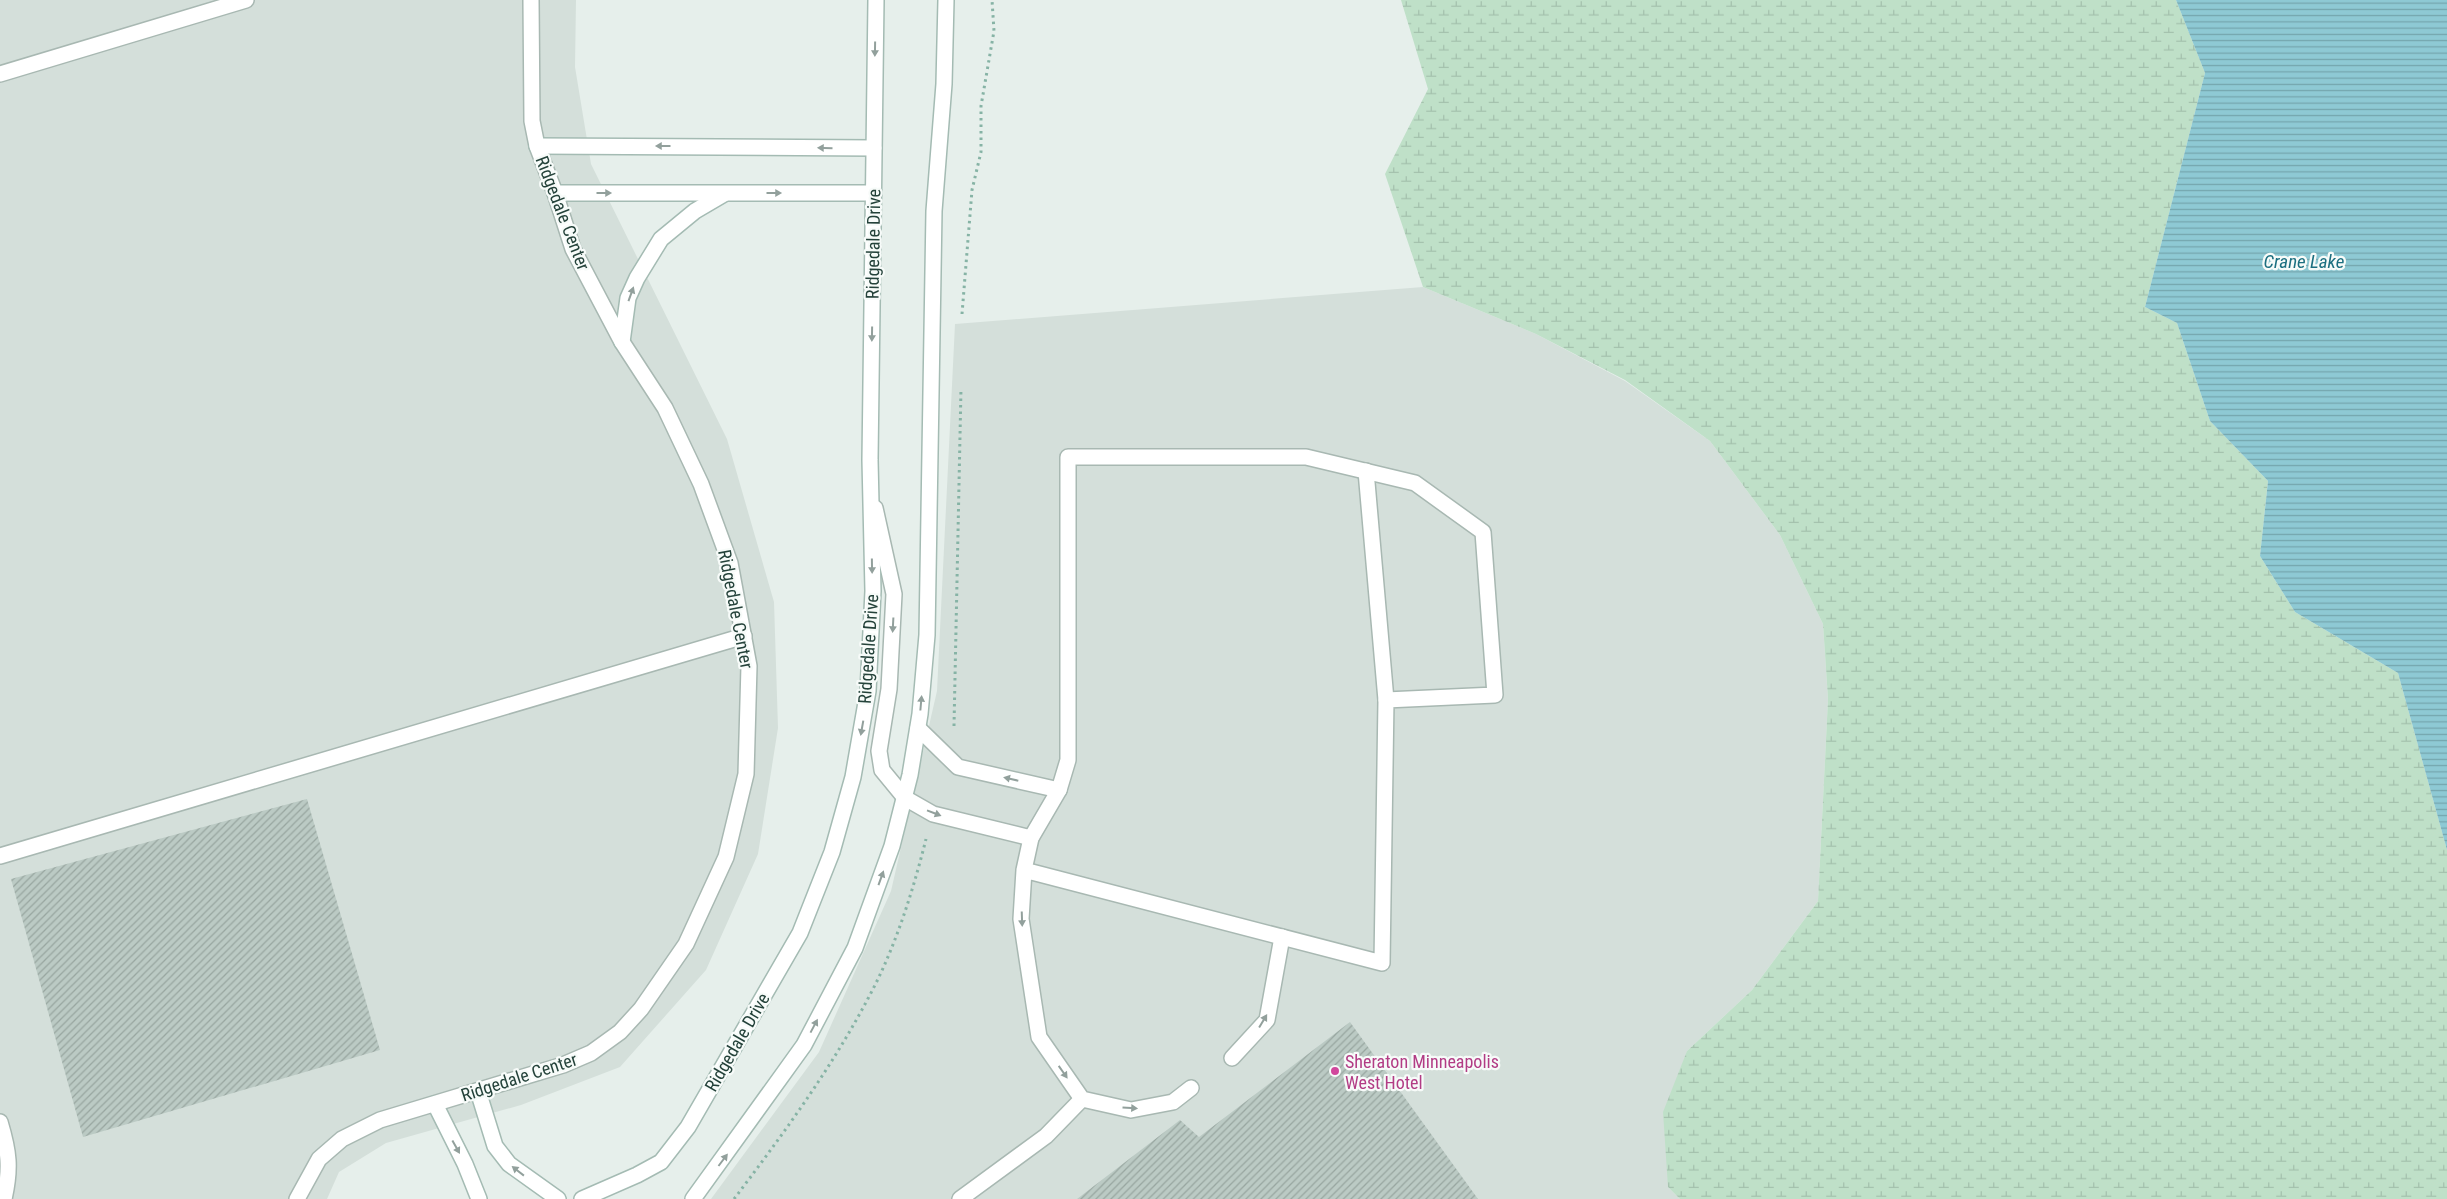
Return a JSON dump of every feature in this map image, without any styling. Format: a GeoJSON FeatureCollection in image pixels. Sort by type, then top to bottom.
{"type":"FeatureCollection","features":[{"type":"Feature","properties":{"kind":"street"},"geometry":{"type":"LineString","coordinates":[[0,74],[246,0]]}},
{"type":"Feature","properties":{"kind":"street","name":"Ridgedale Center"},"geometry":{"type":"LineString","coordinates":[[297,1199],[320,1159],[342,1139],[380,1120],[563,1065],[591,1053],[620,1032],[641,1009],[686,944],[726,857],[746,774],[749,666],[730,563],[701,484],[665,408],[622,342],[574,250],[556,193],[537,146],[532,121],[531,0]]}},
{"type":"Feature","properties":{"kind":"street","name":"Ridgedale Drive"},"geometry":{"type":"LineString","coordinates":[[582,1199],[637,1175],[661,1162],[688,1127],[800,933],[832,852],[850,787],[868,691],[873,591],[871,492],[876,0]]}},
{"type":"Feature","properties":{"kind":"street"},"geometry":{"type":"LineString","coordinates":[[694,1199],[804,1046],[855,948],[892,846],[905,798],[918,728],[927,635],[934,211],[944,84],[946,0]]}},
{"type":"Feature","properties":{"kind":"street"},"geometry":{"type":"LineString","coordinates":[[537,146],[874,148]]}},
{"type":"Feature","properties":{"kind":"street"},"geometry":{"type":"LineString","coordinates":[[556,193],[874,193]]}},
{"type":"Feature","properties":{"kind":"street"},"geometry":{"type":"LineString","coordinates":[[622,342],[628,298],[637,278],[661,239],[695,210],[726,193]]}},
{"type":"Feature","properties":{"kind":"street"},"geometry":{"type":"LineString","coordinates":[[1191,1088],[1173,1102],[1131,1110],[1082,1099],[1038,1037],[1021,919],[1024,870],[1031,838],[1059,790],[1068,760],[1068,457],[1306,456],[1414,483],[1483,532],[1495,695],[1386,700]]}},
{"type":"Feature","properties":{"kind":"street"},"geometry":{"type":"LineString","coordinates":[[1024,870],[1382,963],[1386,700],[1366,471]]}},
{"type":"Feature","properties":{"kind":"street"},"geometry":{"type":"LineString","coordinates":[[871,492],[894,594],[889,689],[879,751],[882,770],[905,798],[933,814],[1031,838]]}},
{"type":"Feature","properties":{"kind":"street"},"geometry":{"type":"LineString","coordinates":[[0,856],[744,636]]}},
{"type":"Feature","properties":{"kind":"street"},"geometry":{"type":"LineString","coordinates":[[918,728],[958,767],[1059,790]]}},
{"type":"Feature","properties":{"kind":"street"},"geometry":{"type":"LineString","coordinates":[[1232,1058],[1267,1020],[1282,937]]}},
{"type":"Feature","properties":{"kind":"street"},"geometry":{"type":"LineString","coordinates":[[478,1091],[487,1123],[500,1152],[518,1172],[558,1199]]}},
{"type":"Feature","properties":{"kind":"street"},"geometry":{"type":"LineString","coordinates":[[960,1199],[1046,1136],[1082,1099]]}},
{"type":"Feature","properties":{"kind":"street"},"geometry":{"type":"LineString","coordinates":[[435,1104],[465,1164],[479,1199]]}},
{"type":"Feature","properties":{"kind":"street"},"geometry":{"type":"LineString","coordinates":[[0,1122],[9,1153],[8,1182],[4,1199]]}},
{"type":"Feature","properties":{"kind":"path"},"geometry":{"type":"LineString","coordinates":[[962,320],[972,190],[981,152],[981,106],[994,31],[992,0]]}},
{"type":"Feature","properties":{"kind":"path"},"geometry":{"type":"LineString","coordinates":[[960,381],[961,398]]}},
{"type":"Feature","properties":{"kind":"shaded area"},"geometry":{"type":"Polygon","coordinates":[[[0,0],[576,0],[575,67],[591,164],[727,439],[774,602],[778,728],[758,854],[706,970],[620,1067],[521,1105],[386,1143],[339,1172],[327,1199],[0,1199],[0,0]]]}},
{"type":"Feature","properties":{"kind":"shaded area"},"geometry":{"type":"Polygon","coordinates":[[[1423,287],[1536,334],[1625,381],[1710,441],[1780,535],[1823,624],[1828,699],[1818,901],[1752,990],[1687,1051],[1668,1187],[1680,1199],[711,1199],[819,1052],[891,891],[937,691],[955,324],[1423,287]]]}},
{"type":"Feature","properties":{"kind":"green space"},"geometry":{"type":"Polygon","coordinates":[[[1401,0],[2176,0],[2205,73],[2145,307],[2177,323],[2210,421],[2268,481],[2260,556],[2295,612],[2398,673],[2447,850],[2447,1199],[1680,1199],[1668,1187],[1663,1112],[1687,1051],[1752,990],[1818,901],[1828,699],[1823,624],[1780,535],[1710,441],[1625,380],[1536,334],[1423,287],[1385,174],[1428,89],[1401,0]]]}},
{"type":"Feature","properties":{"kind":"water","name":"Crane Lake"},"geometry":{"type":"Polygon","coordinates":[[[2176,0],[2447,0],[2447,850],[2398,673],[2295,612],[2260,556],[2268,481],[2210,421],[2177,323],[2145,307],[2205,73],[2176,0]]]}},
{"type":"Feature","properties":{"kind":"building"},"geometry":{"type":"Polygon","coordinates":[[[307,799],[380,1050],[83,1137],[11,879],[307,799]]]}},
{"type":"Feature","properties":{"kind":"building","name":"Sheraton Minneapolis West Hotel"},"geometry":{"type":"Polygon","coordinates":[[[1350,1022],[1478,1199],[1077,1199],[1180,1120],[1199,1137],[1350,1022]]]}},
{"type":"Feature","properties":{"kind":"place","name":"Sheraton Minneapolis West Hotel"},"geometry":{"type":"Point","coordinates":[1335,1071]}}]}
